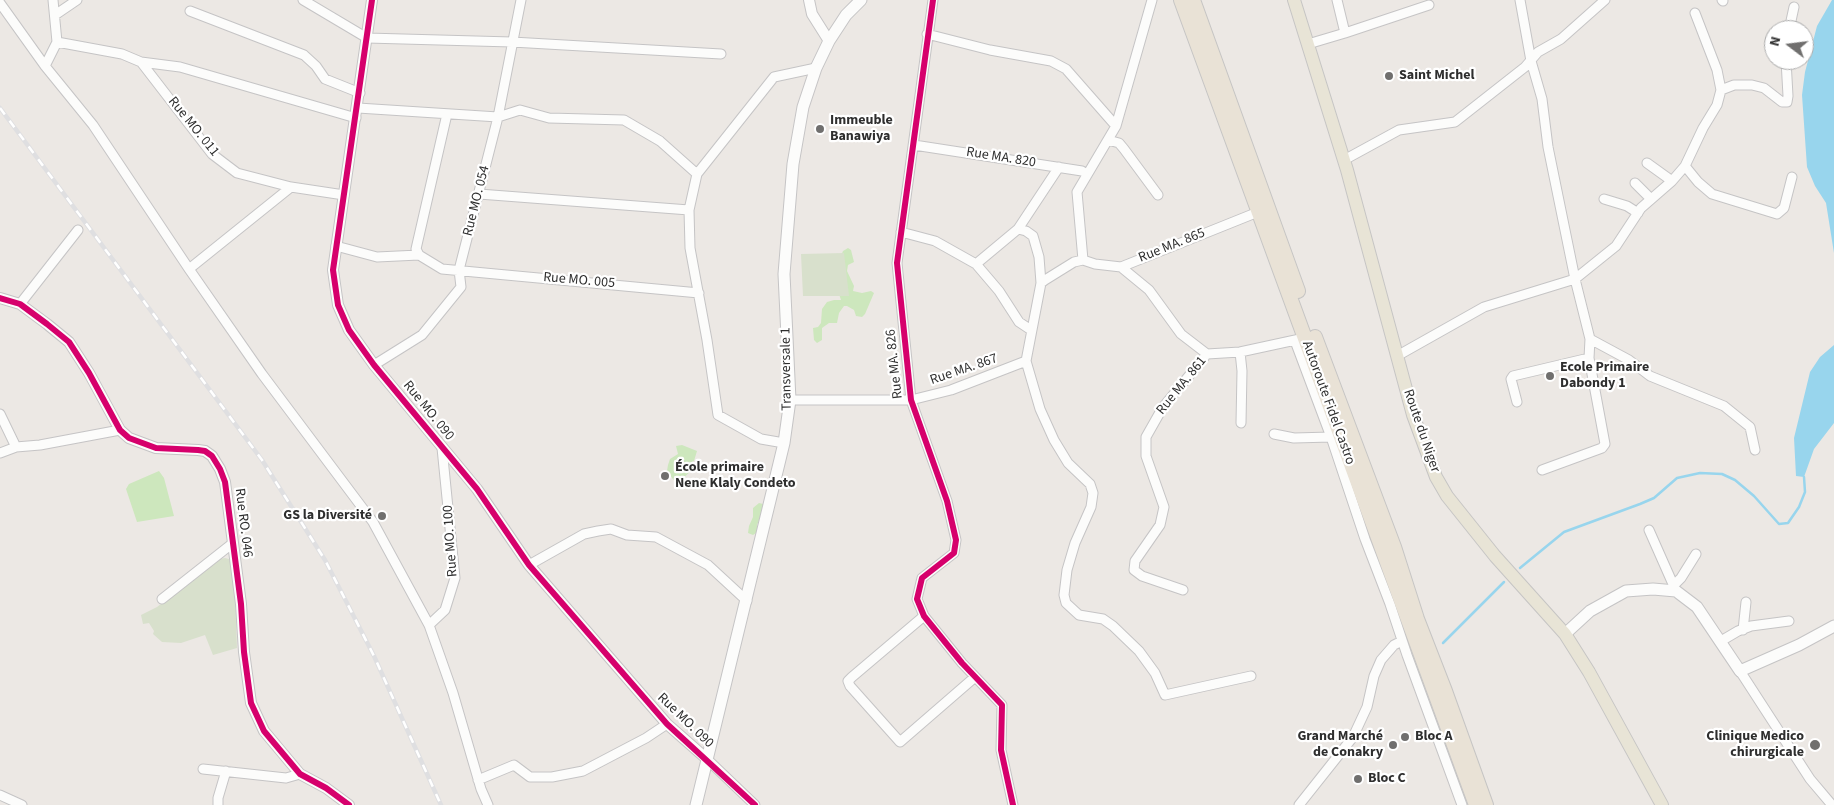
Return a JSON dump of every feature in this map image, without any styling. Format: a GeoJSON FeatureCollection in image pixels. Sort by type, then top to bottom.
{"type":"FeatureCollection","features":[{"type":"Feature","properties":{"kind":"highway","name":"Autoroute Fidel Castro"},"geometry":{"type":"LineString","coordinates":[[1182,0],[1258,212],[1300,339],[1476,805]]}},
{"type":"Feature","properties":{"kind":"highway","name":"Autoroute Fidel Castro"},"geometry":{"type":"LineString","coordinates":[[1192,0],[1310,324],[1394,547],[1417,619],[1486,805]]}},
{"type":"Feature","properties":{"kind":"main road","name":"Transversale 1"},"geometry":{"type":"LineString","coordinates":[[696,805],[784,443],[790,400],[784,274],[793,164],[803,107],[816,68],[829,41],[846,15],[861,0]]}},
{"type":"Feature","properties":{"kind":"main road","name":"Route du Niger"},"geometry":{"type":"LineString","coordinates":[[1294,0],[1344,160],[1412,415],[1436,477],[1447,496],[1517,581],[1565,634],[1589,672],[1662,805]]}},
{"type":"Feature","properties":{"kind":"main road"},"geometry":{"type":"LineString","coordinates":[[1565,634],[1590,611],[1626,591],[1675,588],[1697,607],[1740,671],[1799,645],[1834,626]]}},
{"type":"Feature","properties":{"kind":"street"},"geometry":{"type":"LineString","coordinates":[[45,66],[57,42],[53,0]]}},
{"type":"Feature","properties":{"kind":"street"},"geometry":{"type":"LineString","coordinates":[[55,14],[77,0]]}},
{"type":"Feature","properties":{"kind":"street"},"geometry":{"type":"LineString","coordinates":[[303,0],[316,4],[367,38],[512,42],[721,54]]}},
{"type":"Feature","properties":{"kind":"street","name":"Rue MO. 090"},"geometry":{"type":"LineString","coordinates":[[372,0],[333,270],[338,304],[349,330],[374,365],[477,489],[529,565],[667,724],[708,760]]}},
{"type":"Feature","properties":{"kind":"street","name":"Rue MO. 054"},"geometry":{"type":"LineString","coordinates":[[374,365],[422,335],[461,287],[459,270],[498,118],[521,0]]}},
{"type":"Feature","properties":{"kind":"street"},"geometry":{"type":"LineString","coordinates":[[808,0],[812,14],[829,41]]}},
{"type":"Feature","properties":{"kind":"street","name":"Rue MA. 826"},"geometry":{"type":"LineString","coordinates":[[933,0],[898,263],[911,400],[947,501],[956,540],[954,553],[922,578],[917,599],[924,616],[1002,705],[1001,750],[1012,805]]}},
{"type":"Feature","properties":{"kind":"street"},"geometry":{"type":"LineString","coordinates":[[1041,283],[1074,262],[1083,260],[1077,192],[1116,126],[1152,0]]}},
{"type":"Feature","properties":{"kind":"street"},"geometry":{"type":"LineString","coordinates":[[1336,0],[1345,33]]}},
{"type":"Feature","properties":{"kind":"street"},"geometry":{"type":"LineString","coordinates":[[1520,0],[1531,61],[1542,98],[1548,147],[1575,279],[1590,339],[1589,358],[1604,446],[1542,470]]}},
{"type":"Feature","properties":{"kind":"street"},"geometry":{"type":"LineString","coordinates":[[1344,160],[1399,130],[1455,122],[1531,61],[1538,52],[1561,39],[1605,0]]}},
{"type":"Feature","properties":{"kind":"street"},"geometry":{"type":"LineString","coordinates":[[0,3],[45,66],[93,125],[262,374],[373,522],[429,625],[453,693],[478,780],[488,805]]}},
{"type":"Feature","properties":{"kind":"street"},"geometry":{"type":"LineString","coordinates":[[1308,44],[1429,5]]}},
{"type":"Feature","properties":{"kind":"street"},"geometry":{"type":"LineString","coordinates":[[1791,20],[1794,6]]}},
{"type":"Feature","properties":{"kind":"street"},"geometry":{"type":"LineString","coordinates":[[190,11],[304,55],[316,66],[324,78],[360,93]]}},
{"type":"Feature","properties":{"kind":"street"},"geometry":{"type":"LineString","coordinates":[[1397,356],[1484,307],[1575,279],[1616,246],[1638,213],[1685,166],[1703,128],[1718,105],[1721,90],[1717,70],[1696,13]]}},
{"type":"Feature","properties":{"kind":"street"},"geometry":{"type":"LineString","coordinates":[[927,34],[990,50],[1051,61],[1066,69],[1116,126]]}},
{"type":"Feature","properties":{"kind":"street"},"geometry":{"type":"LineString","coordinates":[[57,42],[122,54],[141,62],[180,67],[357,113],[447,114],[498,118],[520,110],[549,118],[624,120],[660,141],[697,174]]}},
{"type":"Feature","properties":{"kind":"street","name":"Rue MO. 011"},"geometry":{"type":"LineString","coordinates":[[141,62],[212,154],[237,173],[291,187],[344,195]]}},
{"type":"Feature","properties":{"kind":"street"},"geometry":{"type":"LineString","coordinates":[[784,443],[761,439],[718,415],[690,248],[689,210],[697,174],[774,77],[816,68]]}},
{"type":"Feature","properties":{"kind":"street"},"geometry":{"type":"LineString","coordinates":[[1721,90],[1734,85],[1752,85],[1764,88],[1782,102],[1786,102],[1788,96],[1787,70]]}},
{"type":"Feature","properties":{"kind":"street"},"geometry":{"type":"LineString","coordinates":[[336,246],[377,256],[419,255],[416,249],[447,114]]}},
{"type":"Feature","properties":{"kind":"street"},"geometry":{"type":"LineString","coordinates":[[1108,140],[1119,143],[1158,195]]}},
{"type":"Feature","properties":{"kind":"street","name":"Rue MA. 820"},"geometry":{"type":"LineString","coordinates":[[914,144],[1059,167],[1082,171],[1087,174]]}},
{"type":"Feature","properties":{"kind":"street"},"geometry":{"type":"LineString","coordinates":[[1647,164],[1672,181]]}},
{"type":"Feature","properties":{"kind":"street"},"geometry":{"type":"LineString","coordinates":[[1685,166],[1698,182],[1712,194],[1777,214],[1784,208],[1792,177]]}},
{"type":"Feature","properties":{"kind":"street"},"geometry":{"type":"LineString","coordinates":[[976,264],[1018,229],[1059,167]]}},
{"type":"Feature","properties":{"kind":"street"},"geometry":{"type":"LineString","coordinates":[[1635,183],[1651,199]]}},
{"type":"Feature","properties":{"kind":"street"},"geometry":{"type":"LineString","coordinates":[[189,269],[291,187]]}},
{"type":"Feature","properties":{"kind":"street"},"geometry":{"type":"LineString","coordinates":[[479,194],[689,210]]}},
{"type":"Feature","properties":{"kind":"street"},"geometry":{"type":"LineString","coordinates":[[1604,199],[1627,206],[1638,213]]}},
{"type":"Feature","properties":{"kind":"street","name":"Rue MA. 865"},"geometry":{"type":"LineString","coordinates":[[1083,260],[1095,264],[1121,267],[1258,212]]}},
{"type":"Feature","properties":{"kind":"street"},"geometry":{"type":"LineString","coordinates":[[1018,229],[1026,231],[1032,236],[1039,257],[1041,283],[1026,361],[1040,409],[1054,440],[1068,463],[1090,484],[1093,493],[1091,507],[1075,543],[1067,570],[1064,595],[1066,603],[1079,615],[1103,619],[1114,626],[1140,650],[1155,673],[1165,696],[1251,676]]}},
{"type":"Feature","properties":{"kind":"street"},"geometry":{"type":"LineString","coordinates":[[20,304],[78,230]]}},
{"type":"Feature","properties":{"kind":"street"},"geometry":{"type":"LineString","coordinates":[[901,232],[935,241],[976,264],[999,291],[1019,322],[1031,330]]}},
{"type":"Feature","properties":{"kind":"street","name":"Rue MO. 005"},"geometry":{"type":"LineString","coordinates":[[419,255],[442,269],[699,293]]}},
{"type":"Feature","properties":{"kind":"street"},"geometry":{"type":"LineString","coordinates":[[1121,267],[1150,290],[1181,334],[1207,354]]}},
{"type":"Feature","properties":{"kind":"street","name":"Rue RO. 046"},"geometry":{"type":"LineString","coordinates":[[0,298],[20,304],[69,342],[89,373],[120,430],[129,438],[156,448],[198,450],[205,451],[212,456],[225,482],[241,604],[244,652],[251,703],[264,731],[300,774],[326,788],[349,805]]}},
{"type":"Feature","properties":{"kind":"street"},"geometry":{"type":"LineString","coordinates":[[1300,339],[1331,437],[1402,641],[1462,805]]}},
{"type":"Feature","properties":{"kind":"street","name":"Rue MA. 861"},"geometry":{"type":"LineString","coordinates":[[1183,590],[1142,576],[1134,570],[1135,561],[1160,525],[1164,508],[1146,456],[1146,437],[1162,407],[1207,354],[1240,352],[1300,339]]}},
{"type":"Feature","properties":{"kind":"street"},"geometry":{"type":"LineString","coordinates":[[1590,339],[1629,360],[1650,376],[1724,406],[1750,426],[1755,450]]}},
{"type":"Feature","properties":{"kind":"street"},"geometry":{"type":"LineString","coordinates":[[1240,352],[1242,371],[1241,423]]}},
{"type":"Feature","properties":{"kind":"street"},"geometry":{"type":"LineString","coordinates":[[1517,402],[1511,379],[1513,376],[1589,358]]}},
{"type":"Feature","properties":{"kind":"street","name":"Rue MA. 867"},"geometry":{"type":"LineString","coordinates":[[790,400],[911,400],[950,390],[1026,361]]}},
{"type":"Feature","properties":{"kind":"street"},"geometry":{"type":"LineString","coordinates":[[0,414],[16,447]]}},
{"type":"Feature","properties":{"kind":"street"},"geometry":{"type":"LineString","coordinates":[[0,453],[16,447],[40,445],[120,430]]}},
{"type":"Feature","properties":{"kind":"street"},"geometry":{"type":"LineString","coordinates":[[1274,434],[1294,438],[1331,437]]}},
{"type":"Feature","properties":{"kind":"street","name":"Rue MO. 100"},"geometry":{"type":"LineString","coordinates":[[429,625],[445,610],[455,578],[442,448]]}},
{"type":"Feature","properties":{"kind":"street"},"geometry":{"type":"LineString","coordinates":[[529,565],[584,534],[611,529],[627,535],[656,536],[708,565],[747,601]]}},
{"type":"Feature","properties":{"kind":"street"},"geometry":{"type":"LineString","coordinates":[[1649,530],[1675,588]]}},
{"type":"Feature","properties":{"kind":"street"},"geometry":{"type":"LineString","coordinates":[[162,599],[233,543]]}},
{"type":"Feature","properties":{"kind":"street"},"geometry":{"type":"LineString","coordinates":[[1675,588],[1696,554]]}},
{"type":"Feature","properties":{"kind":"street"},"geometry":{"type":"LineString","coordinates":[[1743,630],[1746,602]]}},
{"type":"Feature","properties":{"kind":"street"},"geometry":{"type":"LineString","coordinates":[[924,616],[852,677],[848,681],[850,686],[900,742],[976,677]]}},
{"type":"Feature","properties":{"kind":"street"},"geometry":{"type":"LineString","coordinates":[[1721,642],[1751,626],[1789,620]]}},
{"type":"Feature","properties":{"kind":"street"},"geometry":{"type":"LineString","coordinates":[[1299,805],[1353,737],[1367,707],[1374,676],[1381,660],[1394,645],[1402,641]]}},
{"type":"Feature","properties":{"kind":"street"},"geometry":{"type":"LineString","coordinates":[[1740,671],[1810,779],[1832,805]]}},
{"type":"Feature","properties":{"kind":"street"},"geometry":{"type":"LineString","coordinates":[[478,780],[514,765],[530,777],[552,778],[582,771],[646,738],[667,724]]}},
{"type":"Feature","properties":{"kind":"street"},"geometry":{"type":"LineString","coordinates":[[708,760],[755,805]]}},
{"type":"Feature","properties":{"kind":"street"},"geometry":{"type":"LineString","coordinates":[[204,769],[286,778],[300,774]]}},
{"type":"Feature","properties":{"kind":"street"},"geometry":{"type":"LineString","coordinates":[[218,805],[218,798],[226,771]]}},
{"type":"Feature","properties":{"kind":"street"},"geometry":{"type":"LineString","coordinates":[[0,795],[22,805]]}},
{"type":"Feature","properties":{"kind":"green space"},"geometry":{"type":"Polygon","coordinates":[[[848,248],[851,250],[854,262],[848,265],[847,271],[854,286],[853,291],[862,293],[871,291],[874,293],[862,317],[856,316],[854,310],[844,306],[839,313],[837,323],[829,323],[822,328],[822,340],[817,343],[814,340],[813,328],[818,327],[821,323],[822,309],[827,302],[841,300],[838,291],[841,256],[843,251],[848,248]]]}},
{"type":"Feature","properties":{"kind":"green space"},"geometry":{"type":"Polygon","coordinates":[[[844,253],[849,296],[803,296],[801,254],[844,253]]]}},
{"type":"Feature","properties":{"kind":"green space"},"geometry":{"type":"Polygon","coordinates":[[[682,445],[697,451],[692,462],[692,470],[679,482],[675,482],[667,471],[668,465],[670,459],[678,454],[676,446],[682,445]]]}},
{"type":"Feature","properties":{"kind":"green space"},"geometry":{"type":"Polygon","coordinates":[[[159,471],[164,478],[174,516],[137,522],[126,489],[129,484],[159,471]]]}},
{"type":"Feature","properties":{"kind":"green space"},"geometry":{"type":"Polygon","coordinates":[[[759,503],[763,504],[764,509],[757,525],[758,529],[753,535],[748,533],[749,526],[753,517],[753,508],[759,503]]]}},
{"type":"Feature","properties":{"kind":"green space"},"geometry":{"type":"Polygon","coordinates":[[[220,559],[229,559],[234,569],[237,648],[213,655],[205,635],[181,643],[162,642],[153,634],[154,631],[149,623],[143,624],[141,615],[157,607],[220,559]]]}},
{"type":"Feature","properties":{"kind":"water"},"geometry":{"type":"Polygon","coordinates":[[[1832,0],[1834,0],[1834,253],[1826,203],[1815,186],[1807,167],[1802,95],[1806,70],[1814,70],[1814,38],[1817,26],[1832,0]]]}},
{"type":"Feature","properties":{"kind":"water"},"geometry":{"type":"Polygon","coordinates":[[[1834,345],[1834,423],[1814,449],[1804,477],[1796,476],[1794,438],[1810,372],[1820,357],[1834,345]]]}},
{"type":"Feature","properties":{"kind":"waterway"},"geometry":{"type":"LineString","coordinates":[[1520,568],[1564,532],[1654,498],[1677,478],[1700,473],[1722,474],[1735,480],[1754,496],[1779,524],[1788,523],[1799,507],[1805,492],[1804,477]]}},
{"type":"Feature","properties":{"kind":"waterway"},"geometry":{"type":"LineString","coordinates":[[1443,643],[1504,582]]}},
{"type":"Feature","properties":{"kind":"railway"},"geometry":{"type":"LineString","coordinates":[[0,108],[262,460],[325,560],[374,656],[441,805]]}},
{"type":"Feature","properties":{"kind":"cycle path"},"geometry":{"type":"LineString","coordinates":[[372,0],[333,270],[338,305],[349,330],[374,365],[477,489],[529,565],[667,724],[755,805]]}},
{"type":"Feature","properties":{"kind":"cycle path"},"geometry":{"type":"LineString","coordinates":[[933,0],[897,263],[911,400],[947,501],[956,540],[954,553],[922,578],[917,599],[924,616],[962,663],[1002,705],[1001,750],[1013,805]]}},
{"type":"Feature","properties":{"kind":"cycle path"},"geometry":{"type":"LineString","coordinates":[[0,298],[20,304],[69,342],[89,373],[120,430],[129,438],[156,448],[198,450],[205,451],[212,456],[225,482],[241,604],[244,652],[251,703],[264,731],[300,774],[326,788],[349,805]]}},
{"type":"Feature","properties":{"kind":"place","name":"Saint Michel"},"geometry":{"type":"Point","coordinates":[1389,76]}},
{"type":"Feature","properties":{"kind":"place","name":"Immeuble Banawiya"},"geometry":{"type":"Point","coordinates":[820,129]}},
{"type":"Feature","properties":{"kind":"place","name":"Ecole Primaire Dabondy 1"},"geometry":{"type":"Point","coordinates":[1550,376]}},
{"type":"Feature","properties":{"kind":"place","name":"École primaire Nene Klaly Condeto"},"geometry":{"type":"Point","coordinates":[665,476]}},
{"type":"Feature","properties":{"kind":"place","name":"GS la Diversité"},"geometry":{"type":"Point","coordinates":[382,516]}},
{"type":"Feature","properties":{"kind":"place","name":"Bloc A"},"geometry":{"type":"Point","coordinates":[1405,737]}},
{"type":"Feature","properties":{"kind":"place","name":"Grand Marché de Conakry"},"geometry":{"type":"Point","coordinates":[1393,745]}},
{"type":"Feature","properties":{"kind":"place","name":"Clinique Medico chirurgicale"},"geometry":{"type":"Point","coordinates":[1815,745]}},
{"type":"Feature","properties":{"kind":"place","name":"Bloc C"},"geometry":{"type":"Point","coordinates":[1358,779]}}]}
